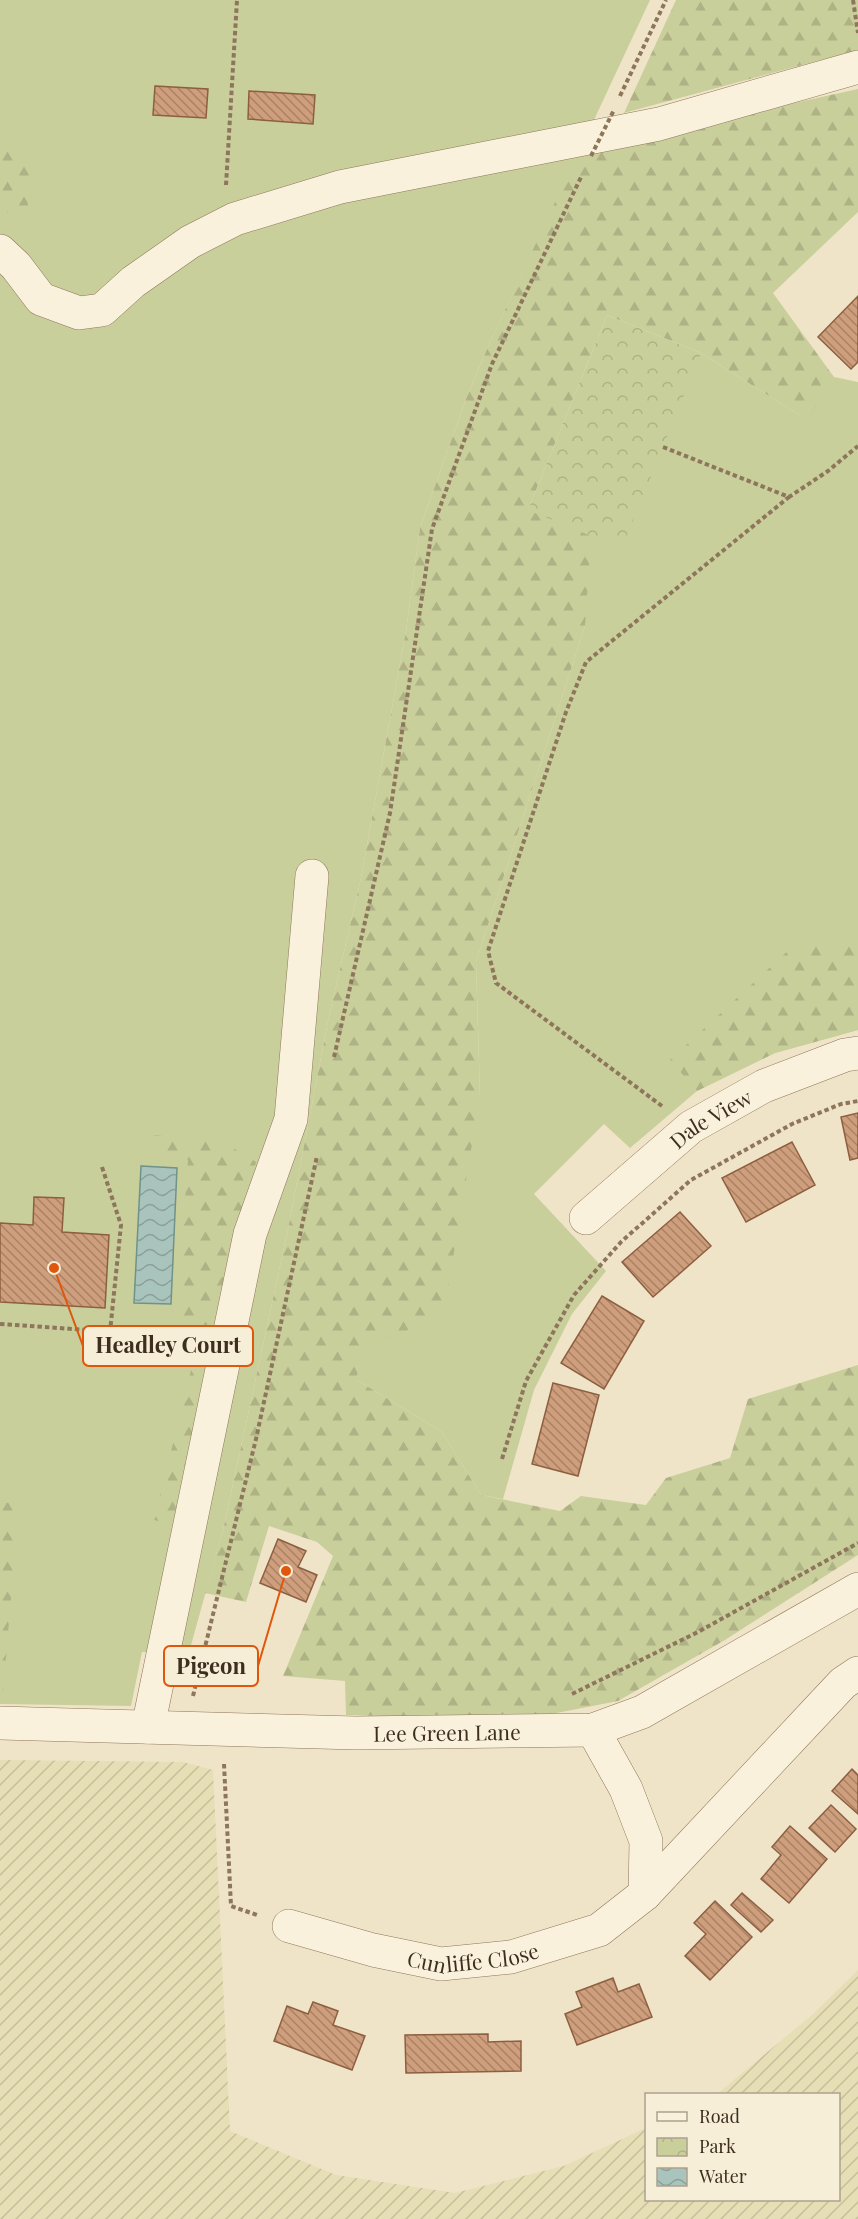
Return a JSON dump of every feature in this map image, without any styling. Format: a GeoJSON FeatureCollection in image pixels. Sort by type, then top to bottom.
{"type":"FeatureCollection","features":[{"type":"Feature","properties":{"kind":"street"},"geometry":{"type":"LineString","coordinates":[[0,251],[16,266],[41,299],[79,313],[102,310],[133,282],[190,242],[235,219],[340,187],[659,124],[858,67]]}},
{"type":"Feature","properties":{"kind":"street"},"geometry":{"type":"LineString","coordinates":[[148,1727],[250,1234],[291,1119],[312,876]]}},
{"type":"Feature","properties":{"kind":"street","name":"Dale View"},"geometry":{"type":"LineString","coordinates":[[586,1218],[691,1127],[764,1086],[845,1055],[858,1053]]}},
{"type":"Feature","properties":{"kind":"street","name":"Lee Green Lane"},"geometry":{"type":"LineString","coordinates":[[0,1724],[356,1733],[593,1730],[642,1712],[858,1589]]}},
{"type":"Feature","properties":{"kind":"street","name":"Cunliffe Close"},"geometry":{"type":"LineString","coordinates":[[289,1926],[373,1950],[441,1964],[511,1957],[599,1930],[645,1894],[843,1683],[858,1673]]}},
{"type":"Feature","properties":{"kind":"street"},"geometry":{"type":"LineString","coordinates":[[593,1730],[626,1789],[646,1841],[645,1894]]}},
{"type":"Feature","properties":{"kind":"path"},"geometry":{"type":"LineString","coordinates":[[235,219],[225,198],[237,0]]}},
{"type":"Feature","properties":{"kind":"path"},"geometry":{"type":"LineString","coordinates":[[333,1065],[390,813],[432,529],[492,364],[666,0]]}},
{"type":"Feature","properties":{"kind":"path"},"geometry":{"type":"LineString","coordinates":[[853,0],[858,37]]}},
{"type":"Feature","properties":{"kind":"path"},"geometry":{"type":"LineString","coordinates":[[691,1127],[496,983],[488,951],[566,712],[586,662],[789,496],[828,471],[858,446]]}},
{"type":"Feature","properties":{"kind":"path"},"geometry":{"type":"LineString","coordinates":[[663,447],[789,496]]}},
{"type":"Feature","properties":{"kind":"path"},"geometry":{"type":"LineString","coordinates":[[502,1459],[526,1381],[574,1295],[621,1242],[691,1180],[792,1124],[841,1104],[858,1101]]}},
{"type":"Feature","properties":{"kind":"path"},"geometry":{"type":"LineString","coordinates":[[184,1728],[256,1439],[319,1148]]}},
{"type":"Feature","properties":{"kind":"path"},"geometry":{"type":"LineString","coordinates":[[102,1167],[121,1224],[110,1332]]}},
{"type":"Feature","properties":{"kind":"path"},"geometry":{"type":"LineString","coordinates":[[0,1324],[190,1337]]}},
{"type":"Feature","properties":{"kind":"path"},"geometry":{"type":"LineString","coordinates":[[562,1699],[698,1632],[858,1542]]}},
{"type":"Feature","properties":{"kind":"path"},"geometry":{"type":"LineString","coordinates":[[215,1762],[224,1764],[231,1906],[289,1926]]}},
{"type":"Feature","properties":{"kind":"shaded area"},"geometry":{"type":"Polygon","coordinates":[[[0,1760],[183,1762],[213,1770],[230,2131],[336,2175],[455,2193],[564,2166],[645,2128],[645,2201],[840,2201],[840,2093],[718,2093],[812,2015],[858,1970],[858,2219],[0,2219],[0,1760]]]}},
{"type":"Feature","properties":{"kind":"green space"},"geometry":{"type":"Polygon","coordinates":[[[0,0],[650,0],[487,349],[466,399],[420,528],[406,631],[361,878],[328,1021],[288,1229],[223,1530],[188,1656],[142,1652],[131,1706],[0,1704],[0,0]]]}},
{"type":"Feature","properties":{"kind":"green space"},"geometry":{"type":"Polygon","coordinates":[[[676,0],[858,0],[858,50],[624,113],[676,0]]]}},
{"type":"Feature","properties":{"kind":"green space"},"geometry":{"type":"Polygon","coordinates":[[[858,89],[858,212],[773,293],[834,377],[806,423],[799,415],[701,353],[607,315],[528,510],[591,536],[585,626],[476,962],[480,1096],[443,1318],[359,1347],[357,1380],[442,1432],[481,1495],[560,1511],[581,1496],[646,1505],[666,1478],[730,1458],[748,1399],[858,1365],[858,1555],[725,1640],[618,1701],[521,1720],[346,1715],[345,1681],[283,1676],[333,1556],[317,1542],[269,1526],[246,1602],[205,1593],[223,1530],[288,1229],[328,1021],[361,878],[406,631],[420,528],[466,399],[487,349],[579,150],[858,89]]]}},
{"type":"Feature","properties":{"kind":"green space"},"geometry":{"type":"Polygon","coordinates":[[[0,138],[31,151],[27,219],[0,210],[0,138]]]}},
{"type":"Feature","properties":{"kind":"green space"},"geometry":{"type":"Polygon","coordinates":[[[607,315],[701,353],[622,548],[528,510],[607,315]]]}},
{"type":"Feature","properties":{"kind":"green space"},"geometry":{"type":"Polygon","coordinates":[[[701,353],[799,415],[834,377],[858,382],[858,1030],[775,1053],[697,1091],[630,1148],[604,1124],[534,1194],[606,1271],[572,1314],[534,1390],[503,1499],[481,1495],[442,1432],[357,1380],[358,1347],[480,1096],[476,962],[585,626],[528,510],[701,353]]]}},
{"type":"Feature","properties":{"kind":"green space"},"geometry":{"type":"Polygon","coordinates":[[[858,946],[858,1030],[775,1053],[697,1091],[670,1060],[792,947],[858,946]]]}},
{"type":"Feature","properties":{"kind":"green space"},"geometry":{"type":"Polygon","coordinates":[[[154,1135],[218,1139],[256,1162],[172,1524],[154,1520],[202,1326],[176,1320],[188,1160],[156,1154],[154,1135]]]}},
{"type":"Feature","properties":{"kind":"green space"},"geometry":{"type":"Polygon","coordinates":[[[0,1502],[19,1504],[2,1704],[0,1704],[0,1502]]]}},
{"type":"Feature","properties":{"kind":"water"},"geometry":{"type":"Polygon","coordinates":[[[141,1166],[177,1168],[171,1304],[134,1303],[141,1166]]]}},
{"type":"Feature","properties":{"kind":"building"},"geometry":{"type":"Polygon","coordinates":[[[155,86],[208,89],[206,118],[153,115],[155,86]]]}},
{"type":"Feature","properties":{"kind":"building"},"geometry":{"type":"Polygon","coordinates":[[[249,91],[315,95],[313,124],[248,119],[249,91]]]}},
{"type":"Feature","properties":{"kind":"building"},"geometry":{"type":"Polygon","coordinates":[[[858,296],[858,362],[851,369],[818,337],[858,296]]]}},
{"type":"Feature","properties":{"kind":"building"},"geometry":{"type":"Polygon","coordinates":[[[858,1113],[858,1158],[850,1160],[841,1117],[858,1113]]]}},
{"type":"Feature","properties":{"kind":"building"},"geometry":{"type":"Polygon","coordinates":[[[792,1142],[815,1185],[746,1222],[722,1178],[792,1142]]]}},
{"type":"Feature","properties":{"kind":"building"},"geometry":{"type":"Polygon","coordinates":[[[34,1197],[64,1198],[62,1232],[109,1235],[105,1308],[0,1302],[0,1223],[33,1225],[34,1197]]]}},
{"type":"Feature","properties":{"kind":"building"},"geometry":{"type":"Polygon","coordinates":[[[680,1212],[711,1246],[653,1297],[622,1262],[680,1212]]]}},
{"type":"Feature","properties":{"kind":"building"},"geometry":{"type":"Polygon","coordinates":[[[602,1296],[644,1321],[604,1389],[561,1363],[602,1296]]]}},
{"type":"Feature","properties":{"kind":"building"},"geometry":{"type":"Polygon","coordinates":[[[553,1383],[599,1395],[578,1476],[532,1464],[553,1383]]]}},
{"type":"Feature","properties":{"kind":"building"},"geometry":{"type":"Polygon","coordinates":[[[278,1539],[306,1551],[298,1567],[317,1575],[306,1602],[260,1583],[278,1539]]]}},
{"type":"Feature","properties":{"kind":"building"},"geometry":{"type":"Polygon","coordinates":[[[852,1769],[858,1775],[858,1814],[832,1791],[852,1769]]]}},
{"type":"Feature","properties":{"kind":"building"},"geometry":{"type":"Polygon","coordinates":[[[831,1805],[856,1829],[835,1852],[809,1828],[831,1805]]]}},
{"type":"Feature","properties":{"kind":"building"},"geometry":{"type":"Polygon","coordinates":[[[790,1826],[827,1859],[789,1903],[761,1879],[781,1855],[772,1847],[790,1826]]]}},
{"type":"Feature","properties":{"kind":"building"},"geometry":{"type":"Polygon","coordinates":[[[742,1893],[773,1920],[761,1932],[731,1905],[742,1893]]]}},
{"type":"Feature","properties":{"kind":"building"},"geometry":{"type":"Polygon","coordinates":[[[715,1901],[752,1937],[710,1980],[685,1956],[706,1934],[694,1923],[715,1901]]]}},
{"type":"Feature","properties":{"kind":"building"},"geometry":{"type":"Polygon","coordinates":[[[613,1978],[618,1992],[639,1984],[652,2017],[577,2045],[565,2014],[582,2007],[576,1992],[613,1978]]]}},
{"type":"Feature","properties":{"kind":"building"},"geometry":{"type":"Polygon","coordinates":[[[313,2002],[338,2011],[333,2025],[365,2036],[352,2070],[274,2041],[287,2006],[308,2014],[313,2002]]]}},
{"type":"Feature","properties":{"kind":"building"},"geometry":{"type":"Polygon","coordinates":[[[488,2034],[488,2042],[521,2041],[521,2071],[406,2073],[405,2035],[488,2034]]]}},
{"type":"Feature","properties":{"kind":"place","name":"Headley Court"},"geometry":{"type":"Point","coordinates":[54,1268]}},
{"type":"Feature","properties":{"kind":"place","name":"Pigeon"},"geometry":{"type":"Point","coordinates":[286,1571]}}]}
